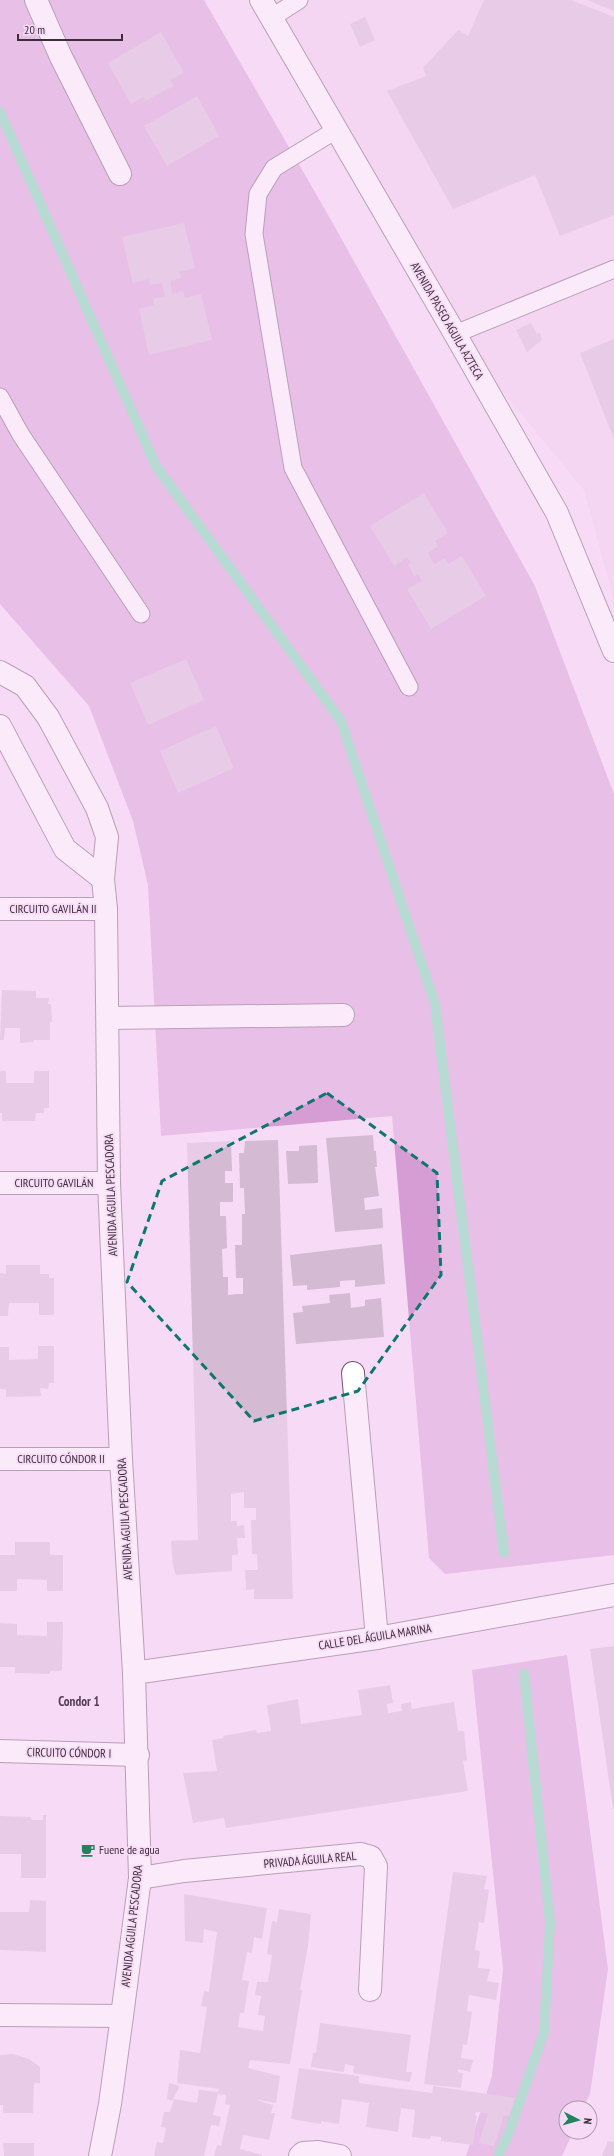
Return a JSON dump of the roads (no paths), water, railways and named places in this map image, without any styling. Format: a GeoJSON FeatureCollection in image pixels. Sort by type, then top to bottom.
{"type":"FeatureCollection","features":[{"type":"Feature","properties":{"kind":"street"},"geometry":{"type":"LineString","coordinates":[[36,0],[61,57],[120,174]]}},
{"type":"Feature","properties":{"kind":"street","name":"AVENIDA PASEO AGUILA AZTECA"},"geometry":{"type":"LineString","coordinates":[[266,9],[557,513],[614,651]]}},
{"type":"Feature","properties":{"kind":"street","name":"AVENIDA AGUILA PESCADORA"},"geometry":{"type":"LineString","coordinates":[[0,672],[25,686],[48,717],[97,808],[107,837],[103,878],[106,909],[109,1183],[121,1459],[138,1755],[140,1878],[110,2104],[100,2156]]}},
{"type":"Feature","properties":{"kind":"street"},"geometry":{"type":"LineString","coordinates":[[0,726],[64,849],[103,878]]}},
{"type":"Feature","properties":{"kind":"street","name":"CIRCUITO GAVILÁN II"},"geometry":{"type":"LineString","coordinates":[[0,909],[106,909]]}},
{"type":"Feature","properties":{"kind":"street"},"geometry":{"type":"LineString","coordinates":[[108,1018],[343,1015]]}},
{"type":"Feature","properties":{"kind":"street","name":"CIRCUITO GAVILÁN"},"geometry":{"type":"LineString","coordinates":[[0,1183],[109,1183]]}},
{"type":"Feature","properties":{"kind":"street"},"geometry":{"type":"LineString","coordinates":[[353,1373],[377,1638]]}},
{"type":"Feature","properties":{"kind":"street","name":"CIRCUITO CÓNDOR II"},"geometry":{"type":"LineString","coordinates":[[0,1459],[121,1459]]}},
{"type":"Feature","properties":{"kind":"street","name":"CALLE DEL ÁGUILA MARINA"},"geometry":{"type":"LineString","coordinates":[[134,1673],[377,1638],[614,1595]]}},
{"type":"Feature","properties":{"kind":"street","name":"CIRCUITO CÓNDOR I"},"geometry":{"type":"LineString","coordinates":[[0,1751],[138,1755]]}},
{"type":"Feature","properties":{"kind":"street","name":"PRIVADA ÁGUILA REAL"},"geometry":{"type":"LineString","coordinates":[[140,1878],[184,1871],[360,1854],[371,1857],[376,1866],[370,1990]]}},
{"type":"Feature","properties":{"kind":"street"},"geometry":{"type":"LineString","coordinates":[[0,2015],[122,2016]]}},
{"type":"Feature","properties":{"kind":"street"},"geometry":{"type":"LineString","coordinates":[[300,2156],[303,2153],[318,2152],[340,2156]]}},
{"type":"Feature","properties":{"kind":"lane"},"geometry":{"type":"LineString","coordinates":[[266,9],[299,0]]}},
{"type":"Feature","properties":{"kind":"lane"},"geometry":{"type":"LineString","coordinates":[[336,130],[274,168],[258,194],[254,234],[293,468],[409,687]]}},
{"type":"Feature","properties":{"kind":"lane"},"geometry":{"type":"LineString","coordinates":[[455,334],[614,270]]}},
{"type":"Feature","properties":{"kind":"lane"},"geometry":{"type":"LineString","coordinates":[[0,397],[20,435],[141,614]]}},
{"type":"Feature","properties":{"kind":"waterway"},"geometry":{"type":"LineString","coordinates":[[0,112],[156,466],[341,721],[435,1004],[504,1553]]}},
{"type":"Feature","properties":{"kind":"waterway"},"geometry":{"type":"LineString","coordinates":[[498,2156],[508,2135],[544,2032],[550,1923],[524,1674]]}},
{"type":"Feature","properties":{"kind":"place","name":"Fuene de agua"},"geometry":{"type":"Point","coordinates":[88,1850]}},
{"type":"Feature","properties":{"kind":"district","name":"Condor 1"},"geometry":{"type":"Point","coordinates":[79,1701]}}]}
